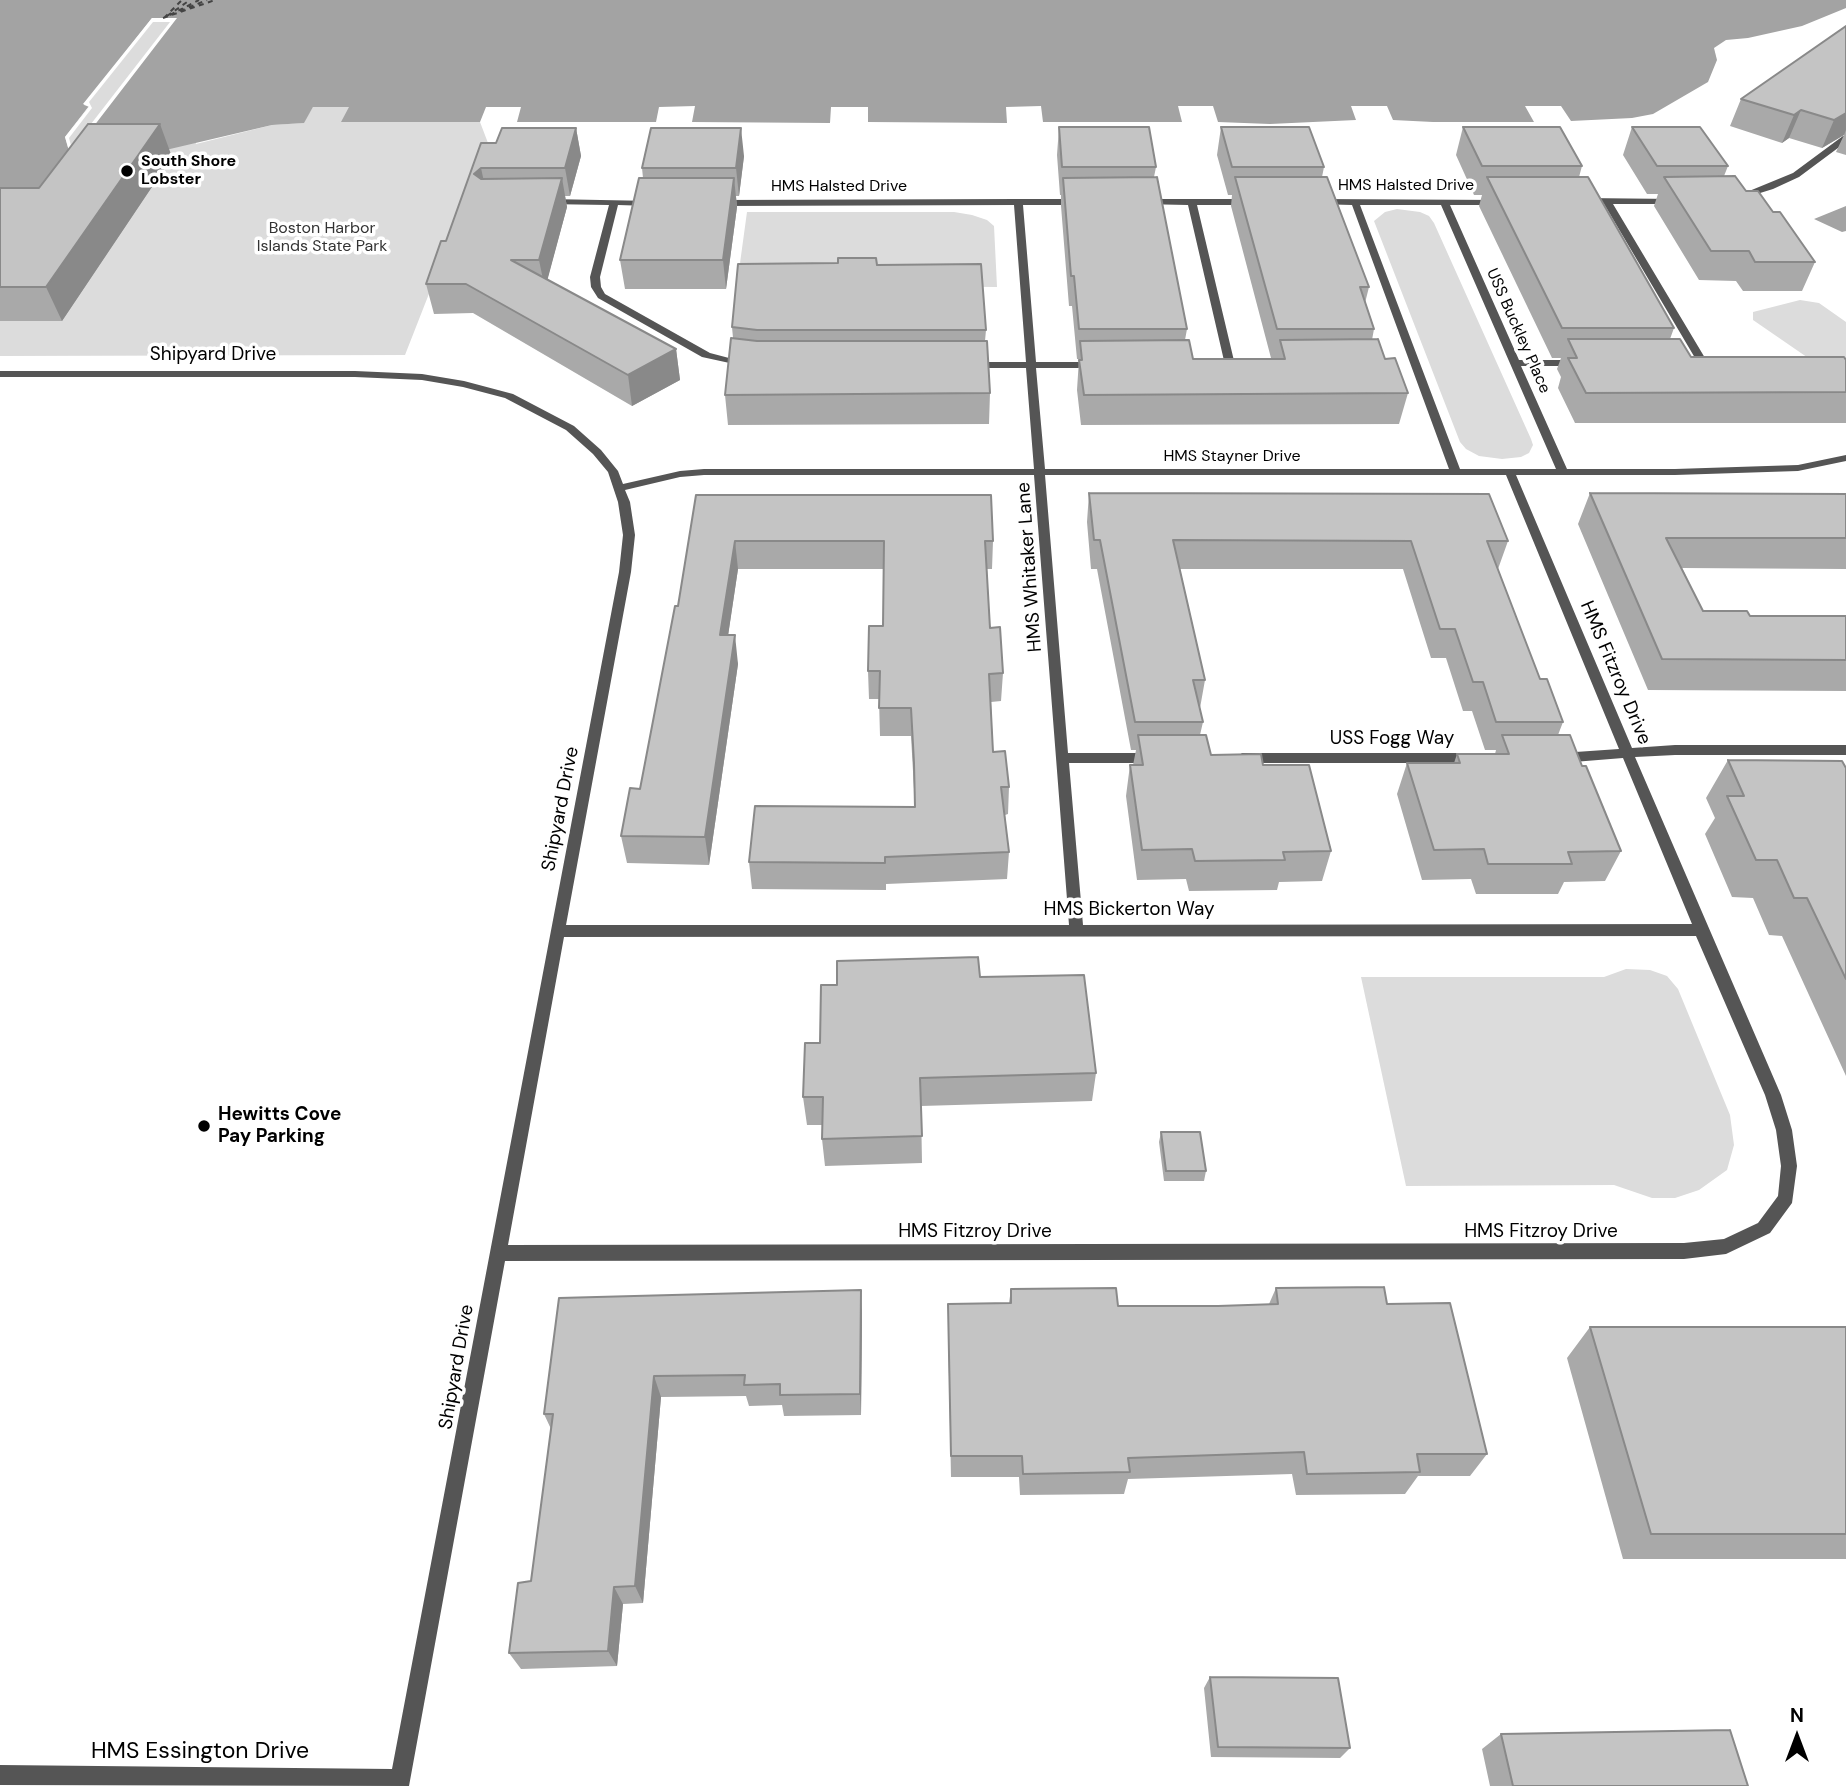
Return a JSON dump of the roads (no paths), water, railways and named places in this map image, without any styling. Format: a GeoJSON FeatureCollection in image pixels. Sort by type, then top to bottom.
{"type":"FeatureCollection","features":[{"type":"Feature","properties":{"kind":"street"},"geometry":{"type":"LineString","coordinates":[[1730,198],[1784,181],[1846,138]]}},
{"type":"Feature","properties":{"kind":"street"},"geometry":{"type":"LineString","coordinates":[[1580,201],[1689,201]]}},
{"type":"Feature","properties":{"kind":"street"},"geometry":{"type":"LineString","coordinates":[[1607,201],[1703,363]]}},
{"type":"Feature","properties":{"kind":"street"},"geometry":{"type":"LineString","coordinates":[[538,202],[667,203]]}},
{"type":"Feature","properties":{"kind":"street","name":"HMS Whitaker Lane"},"geometry":{"type":"LineString","coordinates":[[1018,202],[1076,929]]}},
{"type":"Feature","properties":{"kind":"street","name":"HMS Halsted Drive"},"geometry":{"type":"LineString","coordinates":[[706,203],[1085,202]]}},
{"type":"Feature","properties":{"kind":"street"},"geometry":{"type":"LineString","coordinates":[[1138,202],[1260,202]]}},
{"type":"Feature","properties":{"kind":"street"},"geometry":{"type":"LineString","coordinates":[[1192,202],[1230,365]]}},
{"type":"Feature","properties":{"kind":"street","name":"HMS Halsted Drive"},"geometry":{"type":"LineString","coordinates":[[1300,202],[1512,202]]}},
{"type":"Feature","properties":{"kind":"street"},"geometry":{"type":"LineString","coordinates":[[1355,202],[1456,473]]}},
{"type":"Feature","properties":{"kind":"street","name":"USS Buckley Place"},"geometry":{"type":"LineString","coordinates":[[1444,202],[1563,472]]}},
{"type":"Feature","properties":{"kind":"street"},"geometry":{"type":"LineString","coordinates":[[614,203],[595,277],[601,296],[706,355],[731,363],[760,365]]}},
{"type":"Feature","properties":{"kind":"street"},"geometry":{"type":"LineString","coordinates":[[1515,363],[1582,363]]}},
{"type":"Feature","properties":{"kind":"street"},"geometry":{"type":"LineString","coordinates":[[1689,363],[1715,363]]}},
{"type":"Feature","properties":{"kind":"street"},"geometry":{"type":"LineString","coordinates":[[964,365],[1111,365]]}},
{"type":"Feature","properties":{"kind":"street"},"geometry":{"type":"LineString","coordinates":[[1217,365],[1242,365]]}},
{"type":"Feature","properties":{"kind":"street","name":"Shipyard Drive"},"geometry":{"type":"LineString","coordinates":[[0,374],[355,374],[422,377],[464,384],[509,396],[570,428],[597,452],[612,471],[628,519],[629,551],[400,1782]]}},
{"type":"Feature","properties":{"kind":"street","name":"HMS Stayner Drive"},"geometry":{"type":"LineString","coordinates":[[619,488],[680,474],[704,472],[1756,471],[1798,468],[1846,458]]}},
{"type":"Feature","properties":{"kind":"street","name":"HMS Fitzroy Drive"},"geometry":{"type":"LineString","coordinates":[[497,1253],[1657,1251],[1726,1246],[1764,1228],[1786,1198],[1789,1167],[1784,1130],[1773,1095],[1510,473]]}},
{"type":"Feature","properties":{"kind":"street"},"geometry":{"type":"LineString","coordinates":[[1545,758],[1629,753],[1846,750]]}},
{"type":"Feature","properties":{"kind":"street"},"geometry":{"type":"LineString","coordinates":[[1063,758],[1170,758]]}},
{"type":"Feature","properties":{"kind":"street","name":"USS Fogg Way"},"geometry":{"type":"LineString","coordinates":[[1224,758],[1492,758]]}},
{"type":"Feature","properties":{"kind":"street","name":"HMS Bickerton Way"},"geometry":{"type":"LineString","coordinates":[[558,931],[1701,930]]}},
{"type":"Feature","properties":{"kind":"street","name":"HMS Essington Drive"},"geometry":{"type":"LineString","coordinates":[[0,1775],[400,1782]]}},
{"type":"Feature","properties":{"kind":"street"},"geometry":{"type":"LineString","coordinates":[[69,1776],[88,1786]]}},
{"type":"Feature","properties":{"kind":"place","name":"South Shore Lobster"},"geometry":{"type":"Point","coordinates":[127,171]}},
{"type":"Feature","properties":{"kind":"place","name":"Hewitts Cove Pay Parking"},"geometry":{"type":"Point","coordinates":[204,1126]}},
{"type":"Feature","properties":{"kind":"park label","name":"Boston Harbor Islands State Park"},"geometry":{"type":"Point","coordinates":[322,238]}}]}
